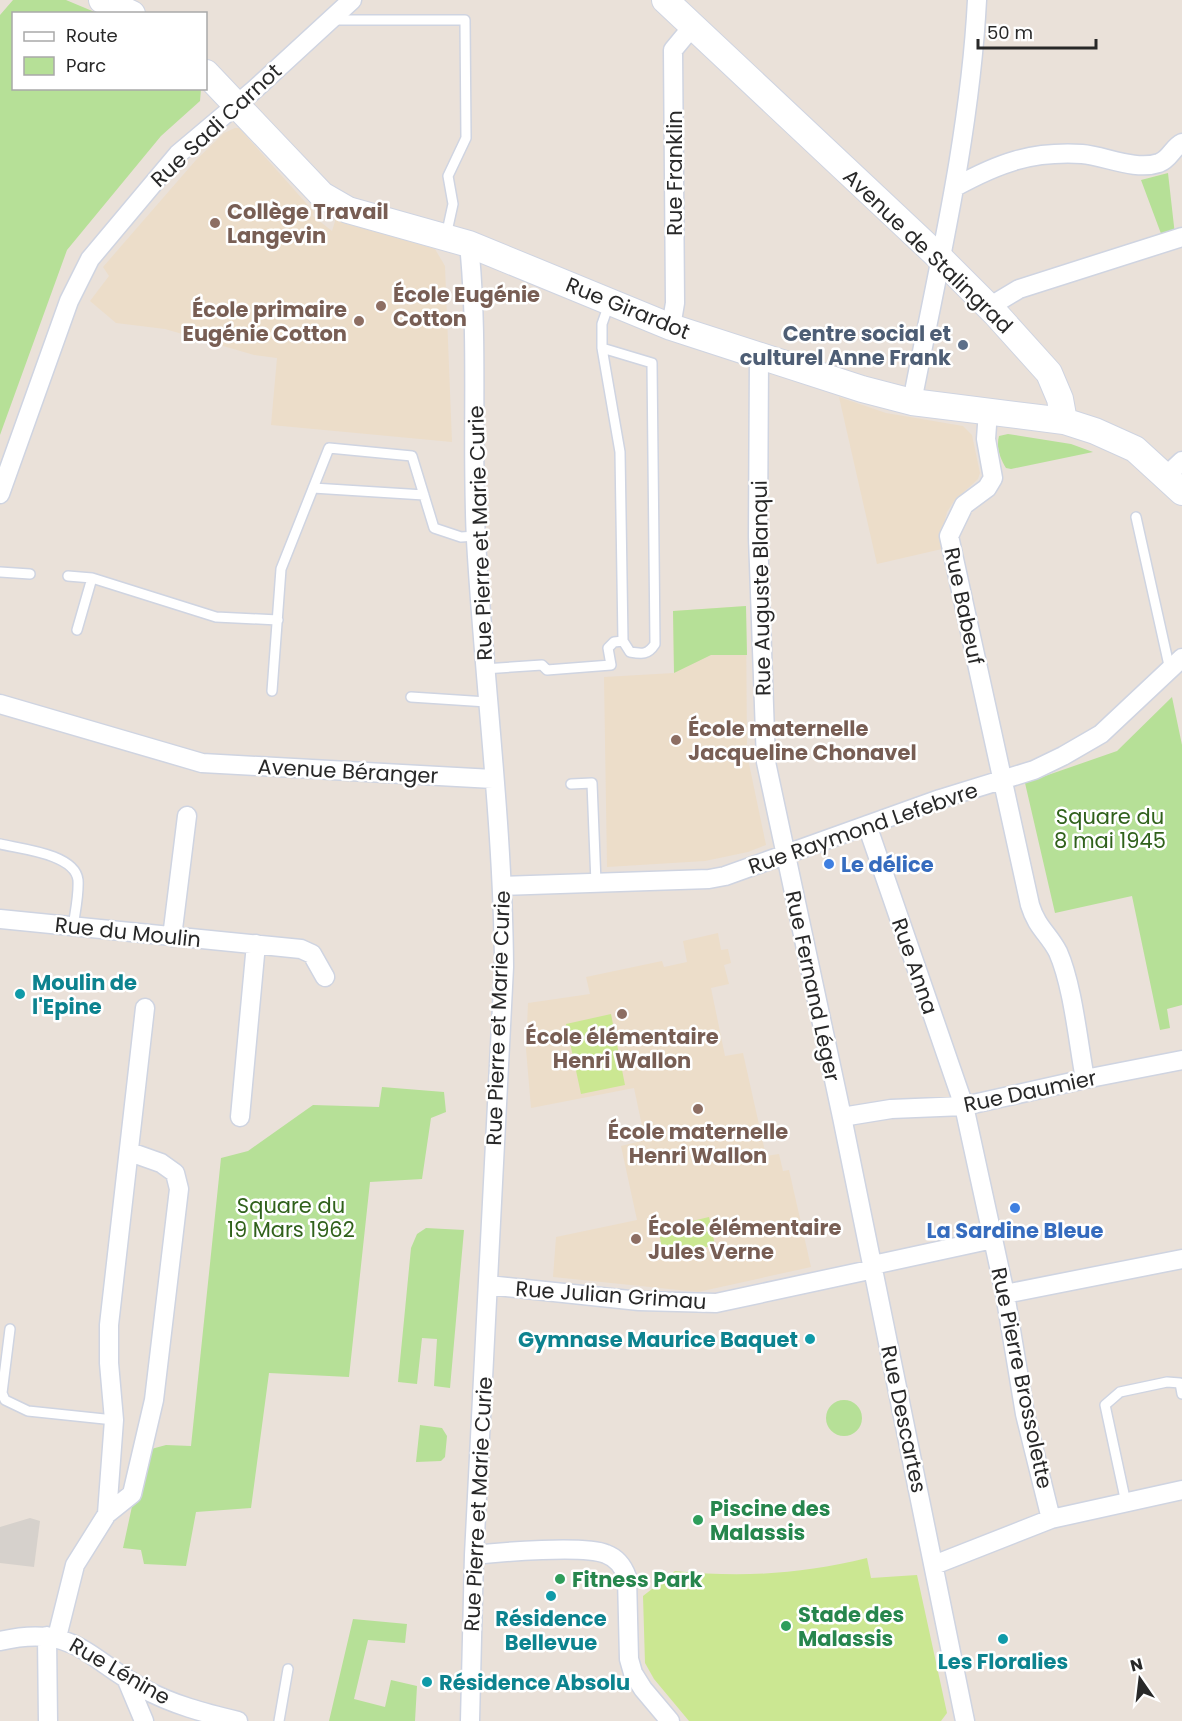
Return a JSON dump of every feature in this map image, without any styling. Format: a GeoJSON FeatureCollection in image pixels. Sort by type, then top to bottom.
{"type":"FeatureCollection","features":[{"type":"Feature","properties":{"kind":"street"},"geometry":{"type":"LineString","coordinates":[[102,0],[128,12]]}},
{"type":"Feature","properties":{"kind":"street","name":"Rue Sadi Carnot"},"geometry":{"type":"LineString","coordinates":[[0,494],[69,301],[90,259],[178,154],[352,0]]}},
{"type":"Feature","properties":{"kind":"street","name":"Avenue de Stalingrad"},"geometry":{"type":"LineString","coordinates":[[665,0],[989,307],[1049,373],[1060,399],[1064,421]]}},
{"type":"Feature","properties":{"kind":"street"},"geometry":{"type":"LineString","coordinates":[[912,402],[955,187],[974,65],[977,0]]}},
{"type":"Feature","properties":{"kind":"street","name":"Rue Franklin"},"geometry":{"type":"LineString","coordinates":[[671,327],[675,303],[673,50],[692,27]]}},
{"type":"Feature","properties":{"kind":"street","name":"Rue Girardot"},"geometry":{"type":"LineString","coordinates":[[207,74],[322,195],[348,210],[457,241],[610,300],[671,327],[862,389],[912,402],[1064,421]]}},
{"type":"Feature","properties":{"kind":"street"},"geometry":{"type":"LineString","coordinates":[[955,187],[997,164],[1030,156],[1083,154],[1130,164],[1158,163],[1172,155],[1182,143]]}},
{"type":"Feature","properties":{"kind":"street"},"geometry":{"type":"LineString","coordinates":[[989,307],[1019,289],[1182,237]]}},
{"type":"Feature","properties":{"kind":"street","name":"Rue Pierre et Marie Curie"},"geometry":{"type":"LineString","coordinates":[[457,241],[475,376],[476,536],[484,669],[503,886],[504,967],[474,1555],[470,1721]]}},
{"type":"Feature","properties":{"kind":"street","name":"Rue Auguste Blanqui"},"geometry":{"type":"LineString","coordinates":[[759,356],[758,537],[764,747],[785,855]]}},
{"type":"Feature","properties":{"kind":"street","name":"Rue Babeuf"},"geometry":{"type":"LineString","coordinates":[[988,411],[986,439],[993,478],[987,488],[964,505],[949,536],[1002,781]]}},
{"type":"Feature","properties":{"kind":"street"},"geometry":{"type":"LineString","coordinates":[[1064,421],[1124,443],[1176,476]]}},
{"type":"Feature","properties":{"kind":"street","name":"Rue Raymond Lefebvre"},"geometry":{"type":"LineString","coordinates":[[503,886],[708,879],[785,855],[867,825],[1002,781],[1063,756],[1101,734],[1176,664]]}},
{"type":"Feature","properties":{"kind":"street","name":"Avenue Béranger"},"geometry":{"type":"LineString","coordinates":[[0,704],[202,763],[493,779]]}},
{"type":"Feature","properties":{"kind":"street"},"geometry":{"type":"LineString","coordinates":[[1002,781],[1030,905],[1036,923],[1057,950],[1064,969],[1085,1079]]}},
{"type":"Feature","properties":{"kind":"street"},"geometry":{"type":"LineString","coordinates":[[172,937],[187,816]]}},
{"type":"Feature","properties":{"kind":"street","name":"Rue Anna"},"geometry":{"type":"LineString","coordinates":[[867,825],[964,1107]]}},
{"type":"Feature","properties":{"kind":"street","name":"Rue Fernand Léger"},"geometry":{"type":"LineString","coordinates":[[785,855],[842,1117]]}},
{"type":"Feature","properties":{"kind":"street","name":"Rue du Moulin"},"geometry":{"type":"LineString","coordinates":[[0,919],[301,949],[312,954],[325,977]]}},
{"type":"Feature","properties":{"kind":"street"},"geometry":{"type":"LineString","coordinates":[[240,1117],[256,944]]}},
{"type":"Feature","properties":{"kind":"street"},"geometry":{"type":"LineString","coordinates":[[106,1514],[114,1420],[109,1363],[110,1325],[145,1008]]}},
{"type":"Feature","properties":{"kind":"street","name":"Rue Daumier"},"geometry":{"type":"LineString","coordinates":[[842,1117],[891,1109],[964,1107],[1085,1079],[1182,1060]]}},
{"type":"Feature","properties":{"kind":"street","name":"Rue Pierre Brossolette"},"geometry":{"type":"LineString","coordinates":[[964,1107],[1005,1294],[1025,1414],[1052,1519]]}},
{"type":"Feature","properties":{"kind":"street","name":"Rue Descartes"},"geometry":{"type":"LineString","coordinates":[[842,1117],[965,1721]]}},
{"type":"Feature","properties":{"kind":"street"},"geometry":{"type":"LineString","coordinates":[[48,1721],[52,1636],[75,1565],[106,1514],[132,1494],[154,1400],[179,1189],[175,1173],[161,1163],[129,1152]]}},
{"type":"Feature","properties":{"kind":"street","name":"Rue Julian Grimau"},"geometry":{"type":"LineString","coordinates":[[488,1286],[639,1301],[716,1303],[993,1239]]}},
{"type":"Feature","properties":{"kind":"street"},"geometry":{"type":"LineString","coordinates":[[1005,1294],[1182,1259]]}},
{"type":"Feature","properties":{"kind":"street"},"geometry":{"type":"LineString","coordinates":[[934,1564],[1052,1519],[1182,1490]]}},
{"type":"Feature","properties":{"kind":"street"},"geometry":{"type":"LineString","coordinates":[[474,1555],[583,1550],[604,1553],[615,1558],[623,1567],[627,1577],[629,1659],[633,1673],[670,1721]]}},
{"type":"Feature","properties":{"kind":"street","name":"Rue Lénine"},"geometry":{"type":"LineString","coordinates":[[0,1641],[52,1636],[86,1650],[145,1690],[193,1711],[238,1721]]}},
{"type":"Feature","properties":{"kind":"street"},"geometry":{"type":"LineString","coordinates":[[126,1677],[144,1721]]}},
{"type":"Feature","properties":{"kind":"lane"},"geometry":{"type":"LineString","coordinates":[[329,20],[465,20],[466,138],[448,176],[457,241]]}},
{"type":"Feature","properties":{"kind":"lane"},"geometry":{"type":"LineString","coordinates":[[602,348],[651,363],[656,644],[644,654],[630,652],[623,640],[620,452],[602,348],[602,324],[610,300]]}},
{"type":"Feature","properties":{"kind":"lane"},"geometry":{"type":"LineString","coordinates":[[272,691],[281,569],[329,448],[412,456],[434,528],[461,537],[476,536]]}},
{"type":"Feature","properties":{"kind":"lane"},"geometry":{"type":"LineString","coordinates":[[313,488],[424,495]]}},
{"type":"Feature","properties":{"kind":"lane"},"geometry":{"type":"LineString","coordinates":[[1136,517],[1176,664]]}},
{"type":"Feature","properties":{"kind":"lane"},"geometry":{"type":"LineString","coordinates":[[0,572],[30,574]]}},
{"type":"Feature","properties":{"kind":"lane"},"geometry":{"type":"LineString","coordinates":[[68,576],[92,578],[216,617],[278,620]]}},
{"type":"Feature","properties":{"kind":"lane"},"geometry":{"type":"LineString","coordinates":[[76,630],[92,578]]}},
{"type":"Feature","properties":{"kind":"lane"},"geometry":{"type":"LineString","coordinates":[[484,669],[542,664],[547,670],[611,665],[608,648],[614,642],[623,640]]}},
{"type":"Feature","properties":{"kind":"lane"},"geometry":{"type":"LineString","coordinates":[[411,697],[487,702]]}},
{"type":"Feature","properties":{"kind":"lane"},"geometry":{"type":"LineString","coordinates":[[572,784],[592,783],[596,883]]}},
{"type":"Feature","properties":{"kind":"lane"},"geometry":{"type":"LineString","coordinates":[[0,844],[55,857],[73,867],[78,880],[73,927]]}},
{"type":"Feature","properties":{"kind":"lane"},"geometry":{"type":"LineString","coordinates":[[10,1329],[2,1393],[5,1400],[28,1411],[114,1420]]}},
{"type":"Feature","properties":{"kind":"lane"},"geometry":{"type":"LineString","coordinates":[[1126,1503],[1115,1464],[1105,1405],[1120,1392],[1167,1382],[1180,1383],[1182,1394]]}},
{"type":"Feature","properties":{"kind":"lane"},"geometry":{"type":"LineString","coordinates":[[279,1721],[288,1669]]}},
{"type":"Feature","properties":{"kind":"shaded area"},"geometry":{"type":"Polygon","coordinates":[[[239,128],[314,212],[313,216],[332,231],[336,218],[435,249],[445,266],[452,442],[271,425],[277,358],[254,355],[165,329],[116,323],[90,301],[109,276],[103,267],[196,160],[224,133],[239,128]]]}},
{"type":"Feature","properties":{"kind":"shaded area"},"geometry":{"type":"Polygon","coordinates":[[[839,397],[886,413],[963,426],[972,435],[980,473],[978,479],[954,501],[947,512],[941,535],[942,549],[877,564],[839,397]]]}},
{"type":"Feature","properties":{"kind":"shaded area","name":"École maternelle Jacqueline Chonavel"},"geometry":{"type":"Polygon","coordinates":[[[746,606],[747,754],[766,845],[748,852],[705,861],[607,867],[604,677],[674,673],[673,611],[746,606]]]}},
{"type":"Feature","properties":{"kind":"shaded area"},"geometry":{"type":"Polygon","coordinates":[[[718,933],[721,950],[728,949],[731,963],[724,965],[729,984],[711,988],[725,1056],[743,1053],[766,1156],[779,1154],[783,1171],[789,1170],[811,1267],[698,1292],[553,1277],[556,1237],[637,1220],[621,1146],[645,1140],[634,1088],[531,1108],[526,1049],[528,1003],[590,994],[586,977],[662,961],[664,967],[687,962],[683,941],[718,933]]]}},
{"type":"Feature","properties":{"kind":"shaded area"},"geometry":{"type":"Polygon","coordinates":[[[30,1518],[40,1521],[34,1567],[0,1563],[0,1527],[30,1518]]]}},
{"type":"Feature","properties":{"kind":"green space"},"geometry":{"type":"Polygon","coordinates":[[[13,0],[66,0],[95,12],[12,12],[12,90],[201,90],[200,101],[161,136],[67,250],[0,435],[0,15],[13,0]]]}},
{"type":"Feature","properties":{"kind":"green space"},"geometry":{"type":"Polygon","coordinates":[[[1168,173],[1175,235],[1163,239],[1141,180],[1168,173]]]}},
{"type":"Feature","properties":{"kind":"green space"},"geometry":{"type":"Polygon","coordinates":[[[1008,434],[1071,444],[1093,452],[1011,469],[1006,468],[999,452],[998,440],[999,436],[1008,434]]]}},
{"type":"Feature","properties":{"kind":"green space"},"geometry":{"type":"Polygon","coordinates":[[[746,606],[747,655],[711,655],[674,673],[673,611],[746,606]]]}},
{"type":"Feature","properties":{"kind":"green space","name":"Square du 8 mai 1945"},"geometry":{"type":"Polygon","coordinates":[[[1172,697],[1182,745],[1182,1005],[1167,1009],[1170,1028],[1160,1030],[1132,896],[1055,913],[1025,783],[1117,751],[1172,697]]]}},
{"type":"Feature","properties":{"kind":"green space"},"geometry":{"type":"Polygon","coordinates":[[[611,1014],[625,1085],[581,1094],[566,1024],[611,1014]]]}},
{"type":"Feature","properties":{"kind":"green space","name":"Square du 19 Mars 1962"},"geometry":{"type":"Polygon","coordinates":[[[382,1087],[444,1092],[446,1112],[431,1118],[422,1179],[370,1182],[349,1377],[269,1373],[251,1508],[196,1512],[186,1566],[144,1564],[141,1550],[123,1548],[144,1451],[166,1445],[191,1446],[221,1158],[248,1151],[313,1105],[379,1107],[382,1087]]]}},
{"type":"Feature","properties":{"kind":"green space"},"geometry":{"type":"Polygon","coordinates":[[[709,1217],[715,1245],[664,1256],[658,1229],[709,1217]]]}},
{"type":"Feature","properties":{"kind":"green space"},"geometry":{"type":"Polygon","coordinates":[[[426,1228],[464,1230],[450,1388],[434,1386],[437,1339],[422,1338],[417,1384],[398,1382],[411,1248],[417,1234],[426,1228]]]}},
{"type":"Feature","properties":{"kind":"green space"},"geometry":{"type":"Polygon","coordinates":[[[844,1400],[856,1406],[862,1418],[856,1430],[844,1436],[832,1430],[826,1418],[832,1406],[844,1400]]]}},
{"type":"Feature","properties":{"kind":"green space"},"geometry":{"type":"Polygon","coordinates":[[[420,1425],[442,1428],[447,1436],[445,1457],[441,1461],[416,1462],[420,1425]]]}},
{"type":"Feature","properties":{"kind":"green space","name":"Stade des Malassis"},"geometry":{"type":"Polygon","coordinates":[[[867,1558],[871,1578],[917,1575],[947,1713],[941,1721],[689,1721],[654,1679],[645,1663],[643,1596],[675,1571],[724,1574],[771,1573],[818,1568],[867,1558]]]}},
{"type":"Feature","properties":{"kind":"green space"},"geometry":{"type":"Polygon","coordinates":[[[353,1619],[407,1624],[405,1643],[368,1640],[354,1699],[385,1707],[391,1680],[417,1686],[415,1721],[329,1721],[353,1619]]]}},
{"type":"Feature","properties":{"kind":"place","name":"Collège Travail Langevin"},"geometry":{"type":"Point","coordinates":[215,223]}},
{"type":"Feature","properties":{"kind":"place","name":"École Eugénie Cotton"},"geometry":{"type":"Point","coordinates":[381,306]}},
{"type":"Feature","properties":{"kind":"place","name":"École primaire Eugénie Cotton"},"geometry":{"type":"Point","coordinates":[359,321]}},
{"type":"Feature","properties":{"kind":"place","name":"Centre social et culturel Anne Frank"},"geometry":{"type":"Point","coordinates":[963,345]}},
{"type":"Feature","properties":{"kind":"place","name":"École maternelle Jacqueline Chonavel"},"geometry":{"type":"Point","coordinates":[676,740]}},
{"type":"Feature","properties":{"kind":"place","name":"Le délice"},"geometry":{"type":"Point","coordinates":[829,864]}},
{"type":"Feature","properties":{"kind":"place","name":"Moulin de l'Epine"},"geometry":{"type":"Point","coordinates":[20,994]}},
{"type":"Feature","properties":{"kind":"place","name":"École élémentaire Henri Wallon"},"geometry":{"type":"Point","coordinates":[622,1014]}},
{"type":"Feature","properties":{"kind":"place","name":"École maternelle Henri Wallon"},"geometry":{"type":"Point","coordinates":[698,1109]}},
{"type":"Feature","properties":{"kind":"place","name":"La Sardine Bleue"},"geometry":{"type":"Point","coordinates":[1015,1208]}},
{"type":"Feature","properties":{"kind":"place","name":"École élémentaire Jules Verne"},"geometry":{"type":"Point","coordinates":[636,1239]}},
{"type":"Feature","properties":{"kind":"place","name":"Gymnase Maurice Baquet"},"geometry":{"type":"Point","coordinates":[810,1339]}},
{"type":"Feature","properties":{"kind":"place","name":"Piscine des Malassis"},"geometry":{"type":"Point","coordinates":[698,1520]}},
{"type":"Feature","properties":{"kind":"place","name":"Fitness Park"},"geometry":{"type":"Point","coordinates":[560,1579]}},
{"type":"Feature","properties":{"kind":"place","name":"Résidence Bellevue"},"geometry":{"type":"Point","coordinates":[551,1596]}},
{"type":"Feature","properties":{"kind":"place","name":"Stade des Malassis"},"geometry":{"type":"Point","coordinates":[786,1626]}},
{"type":"Feature","properties":{"kind":"place","name":"Les Floralies"},"geometry":{"type":"Point","coordinates":[1003,1639]}},
{"type":"Feature","properties":{"kind":"place","name":"Résidence Absolu"},"geometry":{"type":"Point","coordinates":[427,1682]}}]}
